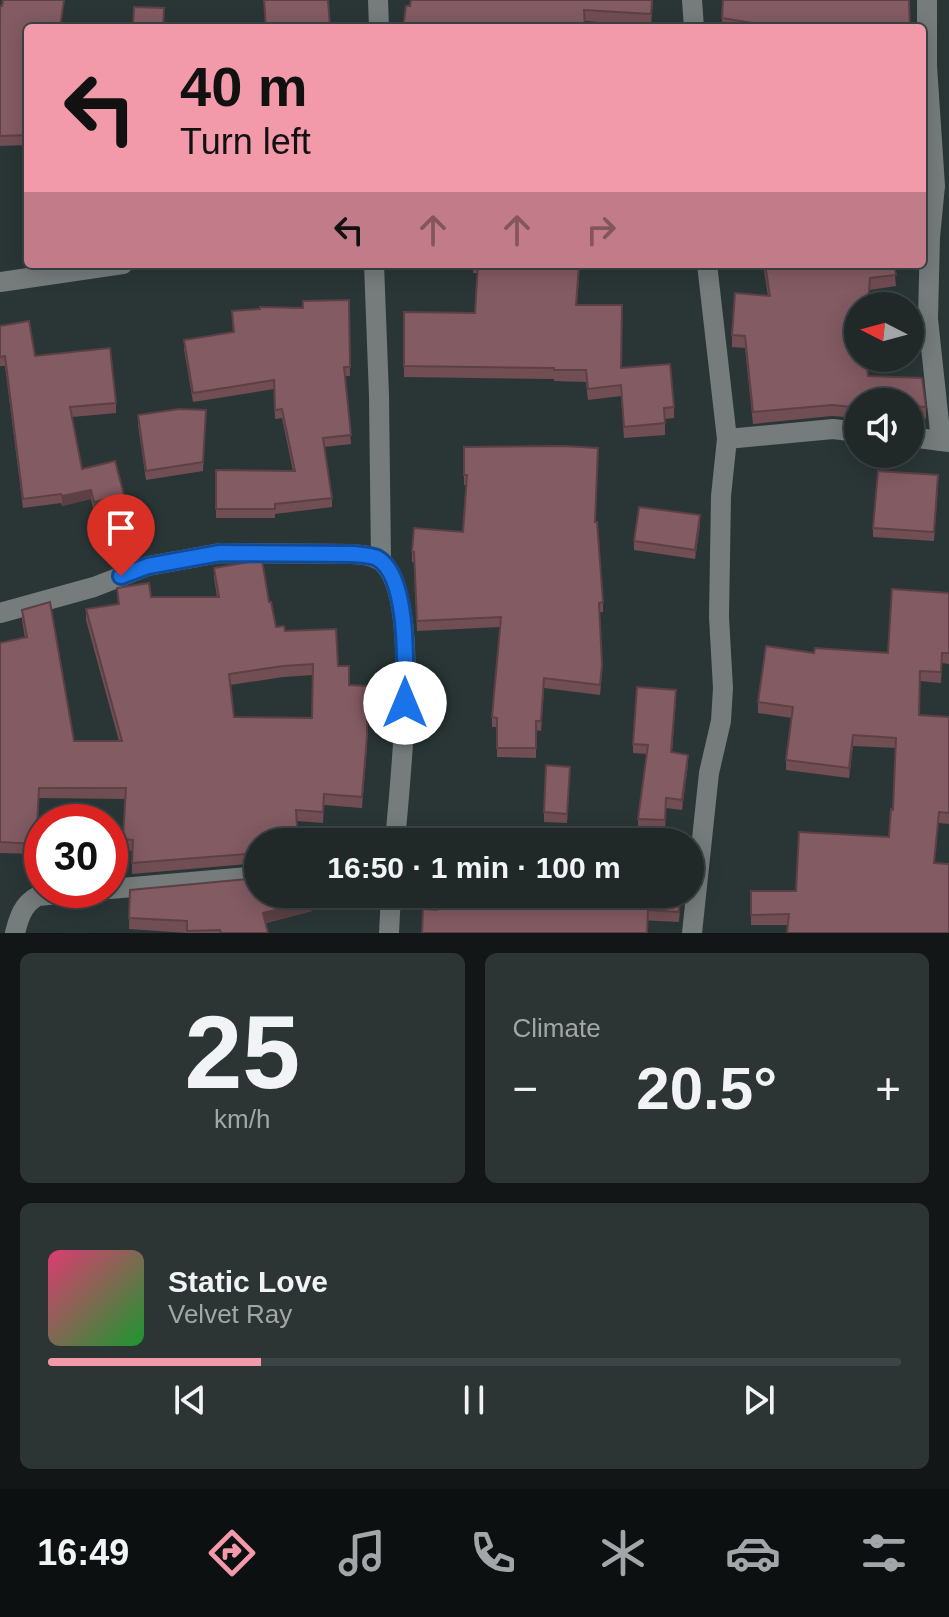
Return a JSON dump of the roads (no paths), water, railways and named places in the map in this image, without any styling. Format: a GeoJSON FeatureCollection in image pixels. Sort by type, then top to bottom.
{"type":"FeatureCollection","features":[{"type":"Feature","properties":{"kind":"street"},"geometry":{"type":"LineString","coordinates":[[378,0],[379,24]]}},
{"type":"Feature","properties":{"kind":"street"},"geometry":{"type":"LineString","coordinates":[[692,0],[694,24]]}},
{"type":"Feature","properties":{"kind":"street"},"geometry":{"type":"LineString","coordinates":[[924,439],[945,442],[928,319],[935,186],[927,66],[927,0]]}},
{"type":"Feature","properties":{"kind":"street"},"geometry":{"type":"LineString","coordinates":[[0,282],[96,268]]}},
{"type":"Feature","properties":{"kind":"street"},"geometry":{"type":"LineString","coordinates":[[374,268],[381,560],[395,583],[404,621],[405,703],[396,828]]}},
{"type":"Feature","properties":{"kind":"street"},"geometry":{"type":"LineString","coordinates":[[692,933],[709,773],[721,721],[723,688],[719,617],[721,496],[727,439],[707,268]]}},
{"type":"Feature","properties":{"kind":"street"},"geometry":{"type":"LineString","coordinates":[[727,439],[844,430]]}},
{"type":"Feature","properties":{"kind":"street"},"geometry":{"type":"LineString","coordinates":[[0,613],[94,587],[148,566],[220,553],[353,554],[381,560]]}},
{"type":"Feature","properties":{"kind":"street"},"geometry":{"type":"LineString","coordinates":[[128,887],[244,877]]}},
{"type":"Feature","properties":{"kind":"street"},"geometry":{"type":"LineString","coordinates":[[15,933],[24,907]]}},
{"type":"Feature","properties":{"kind":"street"},"geometry":{"type":"LineString","coordinates":[[389,933],[390,908]]}}]}
